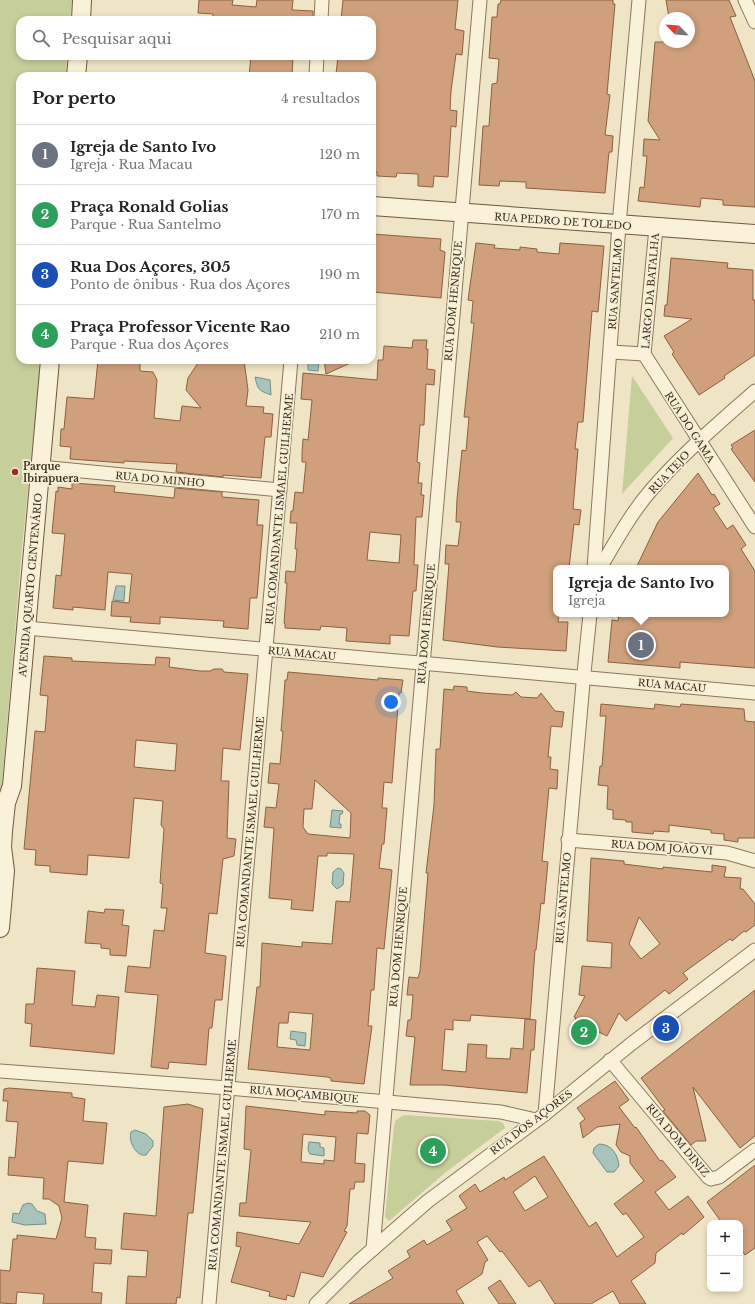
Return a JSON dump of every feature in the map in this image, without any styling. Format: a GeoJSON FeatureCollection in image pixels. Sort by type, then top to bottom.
{"type":"FeatureCollection","features":[{"type":"Feature","properties":{"kind":"street"},"geometry":{"type":"LineString","coordinates":[[81,16],[82,0]]}},
{"type":"Feature","properties":{"kind":"street"},"geometry":{"type":"LineString","coordinates":[[320,16],[322,0]]}},
{"type":"Feature","properties":{"kind":"street","name":"RUA DOM HENRIQUE"},"geometry":{"type":"LineString","coordinates":[[373,1249],[384,1101],[480,0]]}},
{"type":"Feature","properties":{"kind":"street","name":"RUA SANTELMO"},"geometry":{"type":"LineString","coordinates":[[594,565],[611,352],[619,224],[639,0]]}},
{"type":"Feature","properties":{"kind":"street"},"geometry":{"type":"LineString","coordinates":[[745,0],[755,22]]}},
{"type":"Feature","properties":{"kind":"street"},"geometry":{"type":"LineString","coordinates":[[76,72],[78,60]]}},
{"type":"Feature","properties":{"kind":"street"},"geometry":{"type":"LineString","coordinates":[[316,72],[317,60]]}},
{"type":"Feature","properties":{"kind":"street","name":"RUA PEDRO DE TOLEDO"},"geometry":{"type":"LineString","coordinates":[[376,206],[656,228],[755,234]]}},
{"type":"Feature","properties":{"kind":"street","name":"LARGO DA BATALHA"},"geometry":{"type":"LineString","coordinates":[[644,354],[656,228]]}},
{"type":"Feature","properties":{"kind":"street"},"geometry":{"type":"LineString","coordinates":[[611,352],[644,354]]}},
{"type":"Feature","properties":{"kind":"street","name":"RUA DO GAMA"},"geometry":{"type":"LineString","coordinates":[[644,354],[755,527]]}},
{"type":"Feature","properties":{"kind":"street","name":"AVENIDA QUARTO CENTENÁRIO"},"geometry":{"type":"LineString","coordinates":[[0,928],[3,878],[2,839],[6,803],[12,786],[50,364]]}},
{"type":"Feature","properties":{"kind":"street","name":"RUA COMANDANTE ISMAEL GUILHERME"},"geometry":{"type":"LineString","coordinates":[[209,1304],[291,364]]}},
{"type":"Feature","properties":{"kind":"street","name":"RUA TEJO"},"geometry":{"type":"LineString","coordinates":[[602,565],[622,531],[651,490],[699,441],[755,390]]}},
{"type":"Feature","properties":{"kind":"street","name":"RUA DO MINHO"},"geometry":{"type":"LineString","coordinates":[[40,468],[280,490]]}},
{"type":"Feature","properties":{"kind":"street","name":"RUA SANTELMO"},"geometry":{"type":"LineString","coordinates":[[540,1117],[590,617]]}},
{"type":"Feature","properties":{"kind":"street","name":"RUA MACAU"},"geometry":{"type":"LineString","coordinates":[[26,628],[755,692]]}},
{"type":"Feature","properties":{"kind":"street","name":"RUA DOM JOÃO VI"},"geometry":{"type":"LineString","coordinates":[[568,840],[727,852],[755,861]]}},
{"type":"Feature","properties":{"kind":"street","name":"RUA DOS AÇORES"},"geometry":{"type":"LineString","coordinates":[[316,1304],[373,1249],[428,1201],[540,1117],[610,1060],[755,950]]}},
{"type":"Feature","properties":{"kind":"street","name":"RUA DOM DINIZ"},"geometry":{"type":"LineString","coordinates":[[610,1060],[711,1179],[719,1177],[755,1150]]}},
{"type":"Feature","properties":{"kind":"street","name":"RUA MOÇAMBIQUE"},"geometry":{"type":"LineString","coordinates":[[0,1071],[384,1101],[540,1117]]}},
{"type":"Feature","properties":{"kind":"green space","name":"Parque Ibirapuera"},"geometry":{"type":"Polygon","coordinates":[[[0,0],[72,0],[70,16],[16,16],[16,60],[67,60],[66,72],[16,72],[16,364],[41,364],[22,547],[0,808],[0,0]]]}},
{"type":"Feature","properties":{"kind":"green space"},"geometry":{"type":"Polygon","coordinates":[[[632,376],[673,438],[622,494],[632,376]]]}},
{"type":"Feature","properties":{"kind":"green space"},"geometry":{"type":"Polygon","coordinates":[[[579,1026],[598,1037],[586,1047],[577,1046],[579,1026]]]}},
{"type":"Feature","properties":{"kind":"green space"},"geometry":{"type":"Polygon","coordinates":[[[404,1115],[498,1121],[503,1123],[505,1128],[446,1172],[389,1221],[385,1217],[394,1126],[396,1120],[404,1115]]]}},
{"type":"Feature","properties":{"kind":"water"},"geometry":{"type":"Polygon","coordinates":[[[308,364],[319,364],[318,371],[308,370],[308,364]]]}},
{"type":"Feature","properties":{"kind":"water"},"geometry":{"type":"Polygon","coordinates":[[[255,377],[270,380],[271,395],[259,389],[255,377]]]}},
{"type":"Feature","properties":{"kind":"water"},"geometry":{"type":"Polygon","coordinates":[[[116,586],[125,586],[124,601],[113,600],[116,586]]]}},
{"type":"Feature","properties":{"kind":"water"},"geometry":{"type":"Polygon","coordinates":[[[332,810],[343,811],[342,814],[340,814],[339,824],[341,824],[341,828],[330,827],[332,810]]]}},
{"type":"Feature","properties":{"kind":"water"},"geometry":{"type":"Polygon","coordinates":[[[338,868],[344,873],[343,885],[337,889],[332,884],[333,872],[338,868]]]}},
{"type":"Feature","properties":{"kind":"water"},"geometry":{"type":"Polygon","coordinates":[[[291,1031],[306,1033],[305,1046],[297,1045],[296,1040],[290,1039],[291,1031]]]}},
{"type":"Feature","properties":{"kind":"water"},"geometry":{"type":"Polygon","coordinates":[[[135,1130],[146,1134],[153,1141],[153,1146],[146,1155],[139,1154],[132,1144],[130,1136],[131,1132],[135,1130]]]}},
{"type":"Feature","properties":{"kind":"water"},"geometry":{"type":"Polygon","coordinates":[[[309,1142],[320,1143],[320,1147],[324,1148],[324,1156],[310,1154],[308,1150],[309,1142]]]}},
{"type":"Feature","properties":{"kind":"water"},"geometry":{"type":"Polygon","coordinates":[[[599,1144],[603,1144],[613,1150],[619,1166],[614,1172],[607,1172],[593,1153],[594,1148],[599,1144]]]}},
{"type":"Feature","properties":{"kind":"water"},"geometry":{"type":"Polygon","coordinates":[[[28,1203],[32,1204],[37,1211],[45,1214],[46,1224],[25,1225],[12,1222],[13,1213],[19,1214],[23,1205],[28,1203]]]}},
{"type":"Feature","properties":{"kind":"building"},"geometry":{"type":"Polygon","coordinates":[[[199,0],[233,0],[232,5],[256,7],[257,0],[293,0],[292,10],[313,11],[313,16],[213,16],[213,14],[198,13],[199,0]]]}},
{"type":"Feature","properties":{"kind":"building"},"geometry":{"type":"Polygon","coordinates":[[[343,0],[458,0],[455,29],[464,31],[462,55],[456,54],[451,91],[450,110],[457,111],[456,127],[451,126],[448,177],[434,176],[433,187],[418,186],[418,174],[397,173],[396,177],[377,176],[376,72],[336,72],[338,60],[376,60],[376,16],[341,16],[343,0]]]}},
{"type":"Feature","properties":{"kind":"building"},"geometry":{"type":"Polygon","coordinates":[[[501,0],[613,0],[613,4],[615,4],[607,94],[610,95],[605,135],[613,136],[612,152],[609,152],[605,193],[526,188],[526,182],[500,181],[499,186],[479,185],[483,126],[489,126],[492,84],[497,83],[499,59],[489,58],[492,17],[497,17],[498,4],[500,4],[501,0]]]}},
{"type":"Feature","properties":{"kind":"building"},"geometry":{"type":"Polygon","coordinates":[[[666,0],[729,0],[736,16],[730,17],[755,81],[755,207],[723,205],[723,200],[701,198],[700,207],[638,201],[640,187],[644,188],[647,156],[643,156],[644,139],[660,140],[648,121],[655,42],[659,42],[659,48],[695,48],[695,12],[668,12],[666,0]]]}},
{"type":"Feature","properties":{"kind":"building"},"geometry":{"type":"Polygon","coordinates":[[[251,60],[293,60],[292,72],[249,72],[251,60]]]}},
{"type":"Feature","properties":{"kind":"building"},"geometry":{"type":"Polygon","coordinates":[[[376,234],[441,239],[440,250],[445,252],[441,298],[376,292],[376,234]]]}},
{"type":"Feature","properties":{"kind":"building"},"geometry":{"type":"Polygon","coordinates":[[[476,243],[495,245],[494,248],[520,250],[520,247],[537,249],[537,252],[559,254],[560,243],[604,246],[598,312],[592,311],[583,422],[578,422],[575,449],[578,449],[573,509],[581,510],[579,525],[574,524],[569,565],[553,565],[553,617],[559,617],[558,622],[568,622],[566,651],[497,647],[443,640],[449,564],[445,564],[446,545],[458,546],[461,522],[456,522],[457,499],[462,450],[466,451],[469,417],[464,417],[474,323],[471,323],[473,301],[468,300],[476,243]]]}},
{"type":"Feature","properties":{"kind":"building"},"geometry":{"type":"Polygon","coordinates":[[[671,258],[728,263],[727,268],[753,270],[753,300],[755,300],[755,355],[724,376],[725,378],[699,395],[672,354],[674,352],[664,336],[692,319],[664,316],[665,305],[667,305],[671,258]]]}},
{"type":"Feature","properties":{"kind":"building"},"geometry":{"type":"Polygon","coordinates":[[[413,340],[427,340],[427,369],[435,370],[434,385],[426,384],[424,425],[420,425],[417,462],[420,463],[418,483],[422,483],[421,495],[424,495],[422,517],[416,517],[414,565],[418,565],[416,591],[413,591],[409,636],[390,635],[390,644],[346,641],[347,628],[321,626],[320,630],[285,628],[284,623],[287,583],[285,583],[286,571],[295,572],[297,549],[295,549],[297,523],[290,523],[291,511],[293,511],[295,492],[303,493],[306,462],[302,462],[303,439],[308,440],[312,400],[301,399],[303,373],[377,380],[378,360],[383,360],[384,346],[412,348],[413,340]],[[370,532],[367,560],[399,563],[401,535],[370,532]]]}},
{"type":"Feature","properties":{"kind":"building"},"geometry":{"type":"Polygon","coordinates":[[[98,364],[140,364],[140,371],[153,372],[157,380],[154,418],[180,421],[182,406],[201,408],[186,390],[188,378],[197,364],[245,364],[248,390],[246,406],[264,407],[263,413],[273,414],[271,437],[265,437],[261,478],[223,475],[223,477],[176,472],[177,464],[124,461],[124,463],[70,459],[71,447],[60,446],[61,429],[64,429],[67,397],[94,399],[98,364]]]}},
{"type":"Feature","properties":{"kind":"building"},"geometry":{"type":"Polygon","coordinates":[[[325,364],[348,364],[326,374],[325,364]]]}},
{"type":"Feature","properties":{"kind":"building"},"geometry":{"type":"Polygon","coordinates":[[[755,430],[755,482],[731,449],[733,448],[731,445],[755,430]]]}},
{"type":"Feature","properties":{"kind":"building"},"geometry":{"type":"Polygon","coordinates":[[[698,473],[712,495],[714,494],[720,504],[713,508],[727,529],[733,525],[746,545],[741,549],[755,571],[755,668],[680,662],[680,668],[608,662],[612,620],[618,621],[619,617],[729,617],[729,565],[637,565],[658,522],[698,473]]]}},
{"type":"Feature","properties":{"kind":"building"},"geometry":{"type":"Polygon","coordinates":[[[72,483],[115,486],[114,492],[174,498],[175,488],[222,492],[222,497],[259,500],[257,525],[263,525],[257,598],[250,598],[248,629],[223,627],[224,621],[160,617],[160,624],[130,622],[131,617],[111,616],[112,601],[129,603],[132,574],[108,572],[105,610],[73,607],[73,610],[53,608],[56,575],[61,576],[65,534],[52,533],[56,491],[58,492],[58,487],[72,489],[72,483]]]}},
{"type":"Feature","properties":{"kind":"building"},"geometry":{"type":"Polygon","coordinates":[[[44,656],[72,658],[72,661],[155,665],[156,657],[170,658],[169,667],[200,671],[222,669],[224,672],[248,674],[240,750],[223,748],[221,781],[229,781],[227,838],[236,839],[234,856],[223,859],[217,914],[209,913],[205,953],[226,956],[222,1000],[215,1000],[212,1028],[209,1028],[206,1065],[169,1062],[168,1069],[151,1067],[158,995],[125,992],[128,966],[150,968],[154,930],[164,931],[167,908],[161,908],[163,884],[160,883],[164,829],[161,825],[163,801],[134,798],[129,858],[88,855],[87,875],[50,872],[50,866],[35,865],[36,850],[24,849],[35,731],[45,732],[48,696],[40,695],[44,656]],[[136,740],[134,767],[175,771],[177,744],[136,740]]]}},
{"type":"Feature","properties":{"kind":"building"},"geometry":{"type":"Polygon","coordinates":[[[288,672],[378,680],[378,678],[403,680],[401,693],[399,693],[392,783],[384,782],[382,808],[387,808],[384,844],[382,844],[379,868],[392,870],[384,949],[377,948],[374,990],[371,990],[368,1026],[372,1026],[364,1084],[331,1081],[331,1078],[327,1077],[248,1069],[257,987],[260,987],[262,943],[302,947],[302,942],[332,944],[336,901],[350,902],[354,854],[327,853],[327,856],[318,856],[313,911],[291,909],[292,900],[269,898],[274,828],[264,827],[266,807],[276,808],[279,784],[268,783],[270,763],[280,764],[285,680],[287,680],[288,672]],[[315,780],[312,809],[304,809],[303,827],[308,834],[350,838],[351,813],[315,780]],[[289,1012],[288,1023],[279,1023],[277,1047],[310,1050],[313,1014],[289,1012]]]}},
{"type":"Feature","properties":{"kind":"building"},"geometry":{"type":"Polygon","coordinates":[[[454,686],[467,687],[467,691],[482,693],[512,695],[516,692],[521,697],[537,698],[541,693],[555,711],[564,712],[562,727],[551,726],[548,757],[551,757],[550,769],[558,770],[557,789],[549,788],[542,861],[548,862],[544,904],[541,903],[535,950],[530,1019],[471,1015],[470,1021],[453,1020],[453,1030],[445,1029],[442,1070],[466,1072],[468,1044],[487,1045],[486,1058],[510,1059],[511,1048],[523,1049],[525,1019],[536,1020],[534,1050],[531,1050],[527,1093],[444,1085],[410,1085],[415,1037],[406,1036],[408,1020],[411,1020],[413,995],[407,995],[409,977],[418,978],[420,971],[428,873],[426,873],[434,805],[436,749],[440,749],[444,689],[453,690],[454,686]]]}},
{"type":"Feature","properties":{"kind":"building"},"geometry":{"type":"Polygon","coordinates":[[[601,704],[654,709],[655,704],[680,707],[681,704],[744,709],[745,721],[755,722],[755,838],[738,838],[738,842],[724,840],[724,834],[711,833],[711,830],[669,825],[669,832],[654,831],[653,834],[632,832],[632,822],[613,819],[613,810],[607,809],[608,786],[598,785],[600,766],[602,766],[606,716],[600,716],[601,704]]]}},
{"type":"Feature","properties":{"kind":"building"},"geometry":{"type":"Polygon","coordinates":[[[591,858],[624,861],[624,864],[663,869],[663,867],[712,872],[712,865],[726,867],[724,877],[741,878],[740,889],[743,889],[755,904],[755,925],[746,932],[744,931],[732,941],[730,939],[683,973],[688,979],[669,994],[665,990],[626,1021],[619,1013],[607,1036],[575,1020],[576,1018],[574,1017],[585,996],[579,995],[582,966],[611,968],[612,943],[587,941],[591,858]],[[639,917],[629,944],[641,959],[660,944],[639,917]]]}},
{"type":"Feature","properties":{"kind":"building"},"geometry":{"type":"Polygon","coordinates":[[[105,909],[124,910],[122,925],[129,926],[126,956],[110,955],[110,949],[101,948],[101,944],[85,943],[88,911],[104,913],[105,909]]]}},
{"type":"Feature","properties":{"kind":"building"},"geometry":{"type":"Polygon","coordinates":[[[37,968],[75,971],[72,1005],[95,1007],[97,995],[119,997],[114,1054],[30,1046],[32,1024],[25,1023],[26,1004],[34,1004],[37,968]]]}},
{"type":"Feature","properties":{"kind":"building"},"geometry":{"type":"Polygon","coordinates":[[[755,990],[755,1136],[740,1148],[693,1087],[706,1141],[696,1141],[691,1145],[663,1111],[665,1110],[641,1078],[755,990]]]}},
{"type":"Feature","properties":{"kind":"building"},"geometry":{"type":"Polygon","coordinates":[[[615,1081],[629,1100],[619,1107],[635,1128],[636,1127],[660,1161],[662,1160],[676,1177],[655,1192],[669,1210],[688,1196],[704,1217],[683,1235],[682,1233],[656,1253],[655,1263],[631,1281],[646,1304],[620,1304],[613,1291],[591,1304],[555,1304],[540,1280],[529,1287],[502,1251],[500,1252],[487,1236],[477,1242],[488,1260],[485,1262],[482,1274],[456,1291],[464,1304],[349,1304],[393,1278],[388,1271],[410,1257],[407,1251],[424,1240],[427,1245],[452,1230],[446,1221],[467,1208],[459,1196],[475,1184],[480,1192],[504,1177],[505,1180],[544,1156],[589,1227],[596,1222],[617,1257],[644,1237],[626,1213],[623,1215],[614,1204],[644,1181],[630,1163],[630,1156],[621,1152],[616,1145],[620,1124],[597,1127],[583,1138],[580,1123],[585,1119],[577,1108],[615,1081]],[[535,1176],[513,1192],[525,1211],[548,1197],[535,1176]]]}},
{"type":"Feature","properties":{"kind":"building"},"geometry":{"type":"Polygon","coordinates":[[[9,1088],[72,1093],[72,1097],[85,1099],[83,1121],[107,1123],[103,1164],[68,1161],[64,1202],[88,1205],[85,1237],[96,1238],[95,1249],[112,1250],[111,1264],[94,1263],[92,1292],[102,1293],[101,1304],[43,1304],[44,1294],[17,1292],[16,1304],[0,1303],[0,1270],[10,1271],[13,1239],[17,1239],[17,1235],[56,1239],[62,1218],[59,1206],[49,1199],[43,1199],[44,1178],[8,1175],[9,1157],[15,1158],[18,1122],[6,1121],[8,1101],[3,1101],[4,1089],[9,1088]]]}},
{"type":"Feature","properties":{"kind":"building"},"geometry":{"type":"Polygon","coordinates":[[[188,1104],[203,1109],[193,1213],[188,1213],[180,1298],[177,1297],[176,1304],[126,1304],[128,1276],[146,1277],[148,1251],[121,1249],[124,1213],[156,1216],[164,1107],[188,1104]]]}},
{"type":"Feature","properties":{"kind":"building"},"geometry":{"type":"Polygon","coordinates":[[[246,1106],[325,1115],[325,1111],[357,1113],[357,1111],[365,1111],[370,1115],[368,1134],[357,1133],[355,1163],[365,1164],[364,1182],[355,1182],[354,1189],[350,1189],[347,1226],[344,1231],[347,1232],[323,1277],[301,1272],[294,1297],[287,1295],[286,1300],[269,1296],[270,1292],[231,1282],[241,1247],[236,1246],[237,1232],[299,1244],[311,1222],[239,1216],[240,1203],[246,1203],[251,1150],[244,1149],[246,1106]],[[303,1134],[301,1162],[324,1164],[324,1160],[334,1161],[336,1137],[303,1134]]]}},
{"type":"Feature","properties":{"kind":"building"},"geometry":{"type":"Polygon","coordinates":[[[755,1165],[755,1248],[745,1255],[743,1252],[743,1220],[720,1220],[707,1202],[755,1165]]]}},
{"type":"Feature","properties":{"kind":"building"},"geometry":{"type":"Polygon","coordinates":[[[500,1280],[516,1304],[499,1304],[488,1288],[500,1280]]]}},
{"type":"Feature","properties":{"kind":"place","name":"Parque Ibirapuera"},"geometry":{"type":"Point","coordinates":[15,472]}},
{"type":"Feature","properties":{"kind":"place","name":"Igreja de Santo Ivo"},"geometry":{"type":"Point","coordinates":[641,645]}},
{"type":"Feature","properties":{"kind":"place","name":"Rua Dos Açores, 305"},"geometry":{"type":"Point","coordinates":[666,1028]}},
{"type":"Feature","properties":{"kind":"place","name":"Praça Ronald Golias"},"geometry":{"type":"Point","coordinates":[584,1032]}},
{"type":"Feature","properties":{"kind":"place","name":"Praça Professor Vicente Rao"},"geometry":{"type":"Point","coordinates":[433,1151]}}]}
